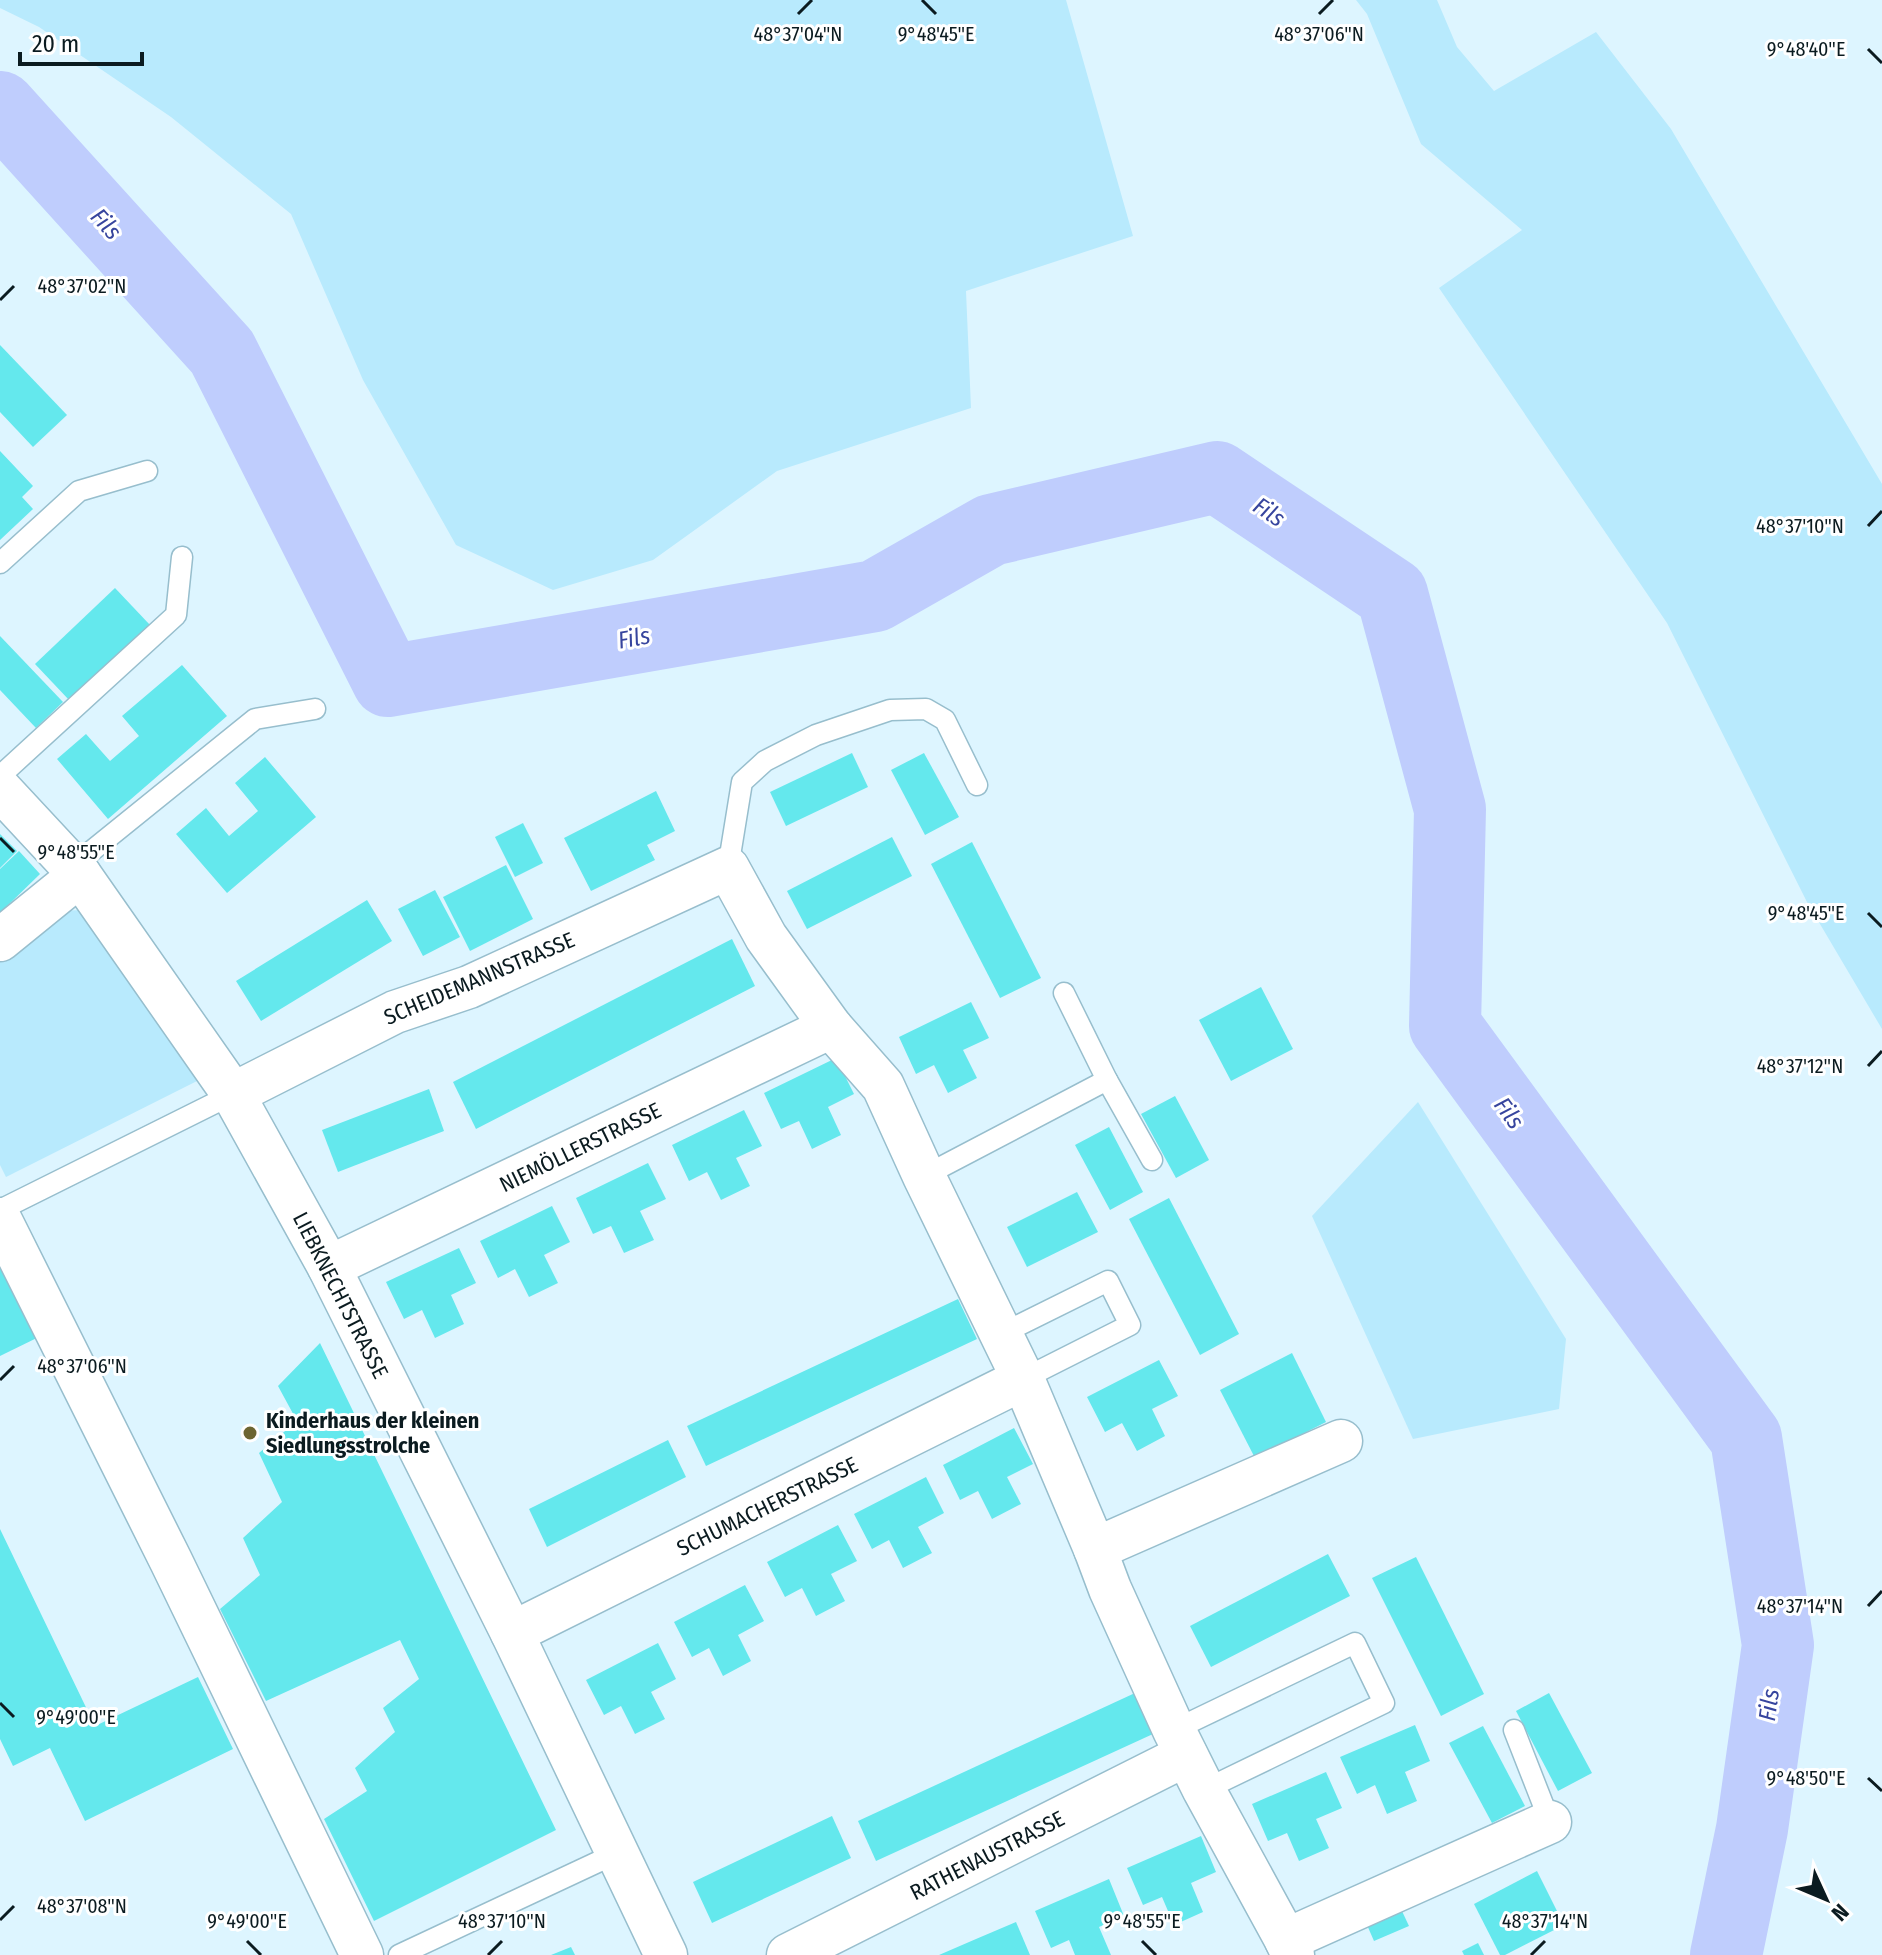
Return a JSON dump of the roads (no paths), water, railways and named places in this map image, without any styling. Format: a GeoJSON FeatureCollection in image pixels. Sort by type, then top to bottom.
{"type":"FeatureCollection","features":[{"type":"Feature","properties":{"kind":"street","name":"LIEBKNECHTSTRASSE"},"geometry":{"type":"LineString","coordinates":[[0,789],[76,871],[233,1094],[329,1267],[512,1633],[666,1955]]}},
{"type":"Feature","properties":{"kind":"street"},"geometry":{"type":"LineString","coordinates":[[728,868],[766,937],[831,1027],[883,1086],[1023,1379],[1110,1589],[1188,1758],[1289,1947],[1550,1822]]}},
{"type":"Feature","properties":{"kind":"street","name":"SCHEIDEMANNSTRASSE"},"geometry":{"type":"LineString","coordinates":[[233,1094],[395,1012],[469,987],[728,868]]}},
{"type":"Feature","properties":{"kind":"street"},"geometry":{"type":"LineString","coordinates":[[0,940],[76,871]]}},
{"type":"Feature","properties":{"kind":"street","name":"NIEMÖLLERSTRASSE"},"geometry":{"type":"LineString","coordinates":[[329,1267],[831,1027]]}},
{"type":"Feature","properties":{"kind":"street"},"geometry":{"type":"LineString","coordinates":[[0,1219],[178,1575],[362,1955]]}},
{"type":"Feature","properties":{"kind":"street","name":"SCHUMACHERSTRASSE"},"geometry":{"type":"LineString","coordinates":[[512,1633],[1023,1379]]}},
{"type":"Feature","properties":{"kind":"street"},"geometry":{"type":"LineString","coordinates":[[1095,1549],[1341,1441]]}},
{"type":"Feature","properties":{"kind":"street","name":"RATHENAUSTRASSE"},"geometry":{"type":"LineString","coordinates":[[788,1955],[1188,1758]]}},
{"type":"Feature","properties":{"kind":"lane"},"geometry":{"type":"LineString","coordinates":[[0,563],[79,491],[147,471]]}},
{"type":"Feature","properties":{"kind":"lane"},"geometry":{"type":"LineString","coordinates":[[0,776],[176,615],[182,557]]}},
{"type":"Feature","properties":{"kind":"lane"},"geometry":{"type":"LineString","coordinates":[[76,871],[255,719],[315,709]]}},
{"type":"Feature","properties":{"kind":"lane"},"geometry":{"type":"LineString","coordinates":[[728,868],[742,782],[765,761],[816,735],[890,710],[926,709],[945,720],[977,785]]}},
{"type":"Feature","properties":{"kind":"lane"},"geometry":{"type":"LineString","coordinates":[[1064,993],[1107,1080],[1152,1160]]}},
{"type":"Feature","properties":{"kind":"lane"},"geometry":{"type":"LineString","coordinates":[[924,1176],[1107,1080]]}},
{"type":"Feature","properties":{"kind":"lane"},"geometry":{"type":"LineString","coordinates":[[0,1210],[233,1094]]}},
{"type":"Feature","properties":{"kind":"lane"},"geometry":{"type":"LineString","coordinates":[[1001,1334],[1108,1281],[1130,1325],[1023,1379]]}},
{"type":"Feature","properties":{"kind":"lane"},"geometry":{"type":"LineString","coordinates":[[1355,1643],[1384,1703],[1188,1758],[1355,1643]]}},
{"type":"Feature","properties":{"kind":"lane"},"geometry":{"type":"LineString","coordinates":[[1514,1730],[1550,1822]]}},
{"type":"Feature","properties":{"kind":"lane"},"geometry":{"type":"LineString","coordinates":[[399,1955],[617,1853]]}},
{"type":"Feature","properties":{"kind":"waterway","name":"Fils"},"geometry":{"type":"LineString","coordinates":[[0,107],[222,352],[388,681],[875,596],[991,530],[1217,477],[1392,594],[1450,809],[1445,1026],[1746,1438],[1778,1645],[1752,1829],[1726,1955]]}},
{"type":"Feature","properties":{"kind":"place","name":"Kinderhaus der kleinen Siedlungsstrolche"},"geometry":{"type":"Point","coordinates":[250,1433]}}]}
